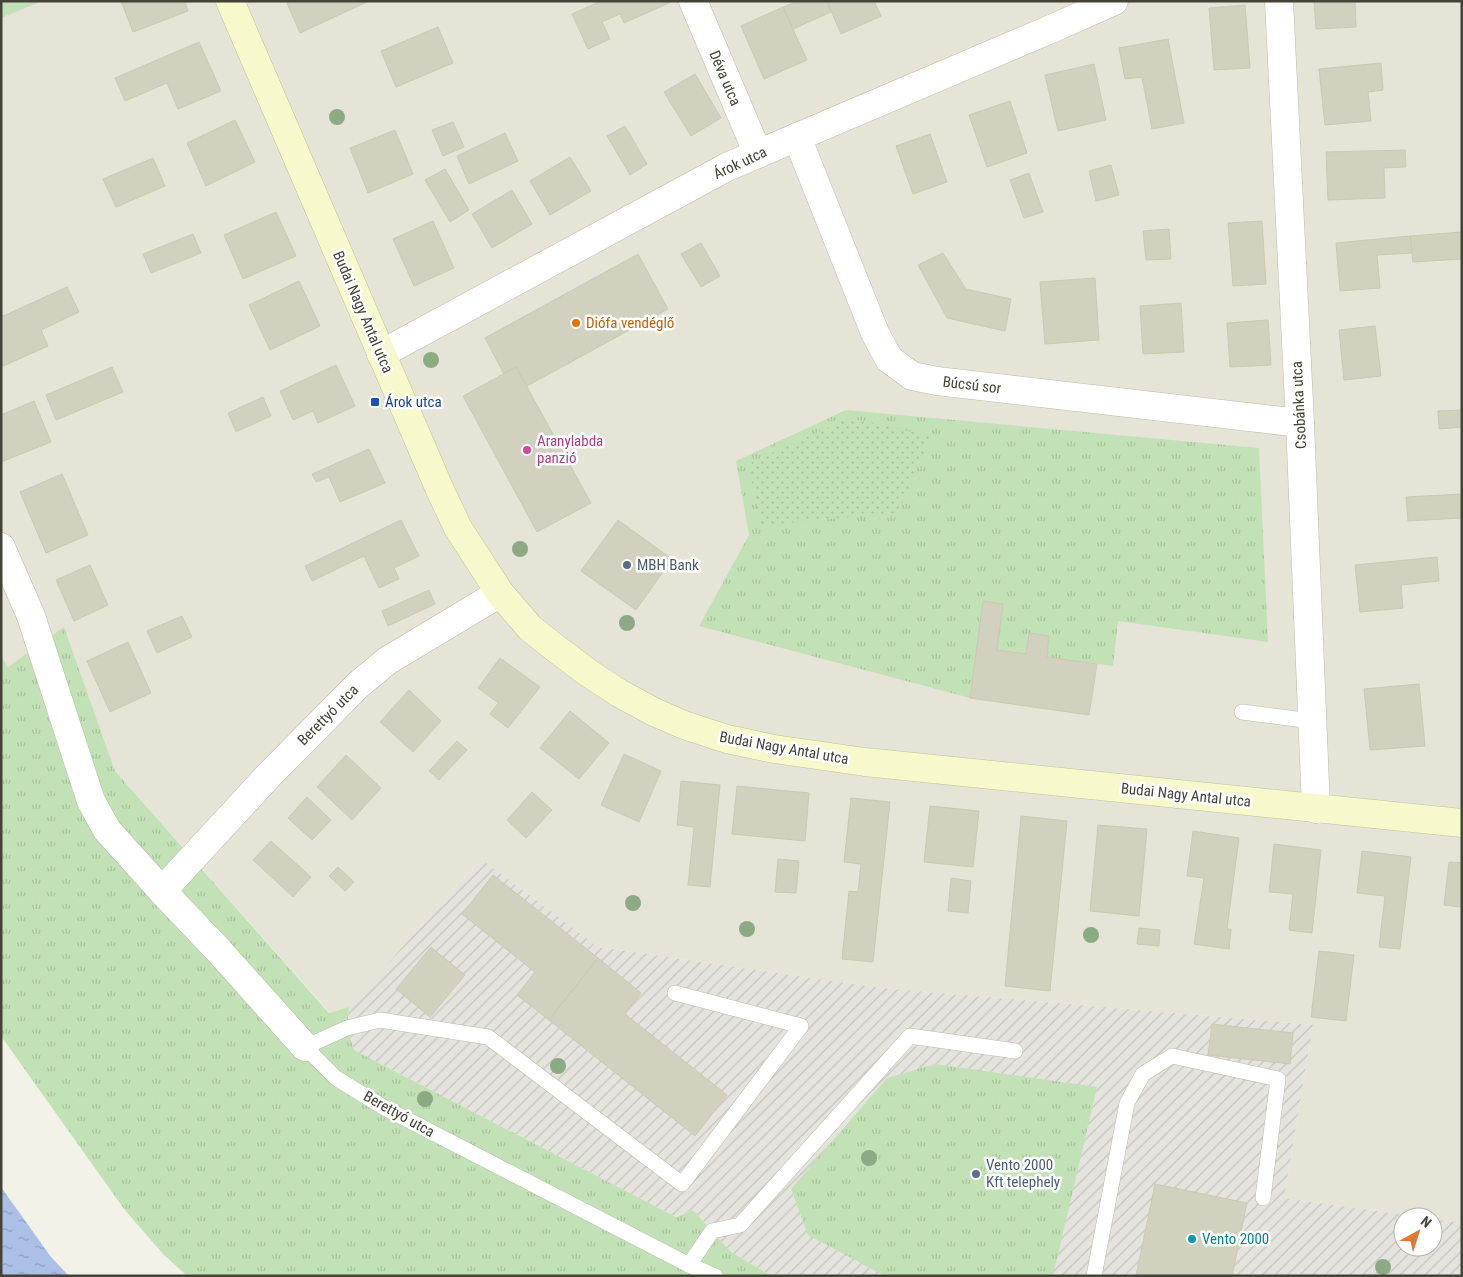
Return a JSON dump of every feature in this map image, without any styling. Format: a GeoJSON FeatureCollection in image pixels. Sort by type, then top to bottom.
{"type":"FeatureCollection","features":[{"type":"Feature","properties":{"kind":"main road","name":"Budai Nagy Antal utca"},"geometry":{"type":"LineString","coordinates":[[230,1],[381,354],[458,528],[500,593],[530,628],[587,672],[619,693],[684,725],[727,739],[774,749],[865,762],[1462,823]]}},
{"type":"Feature","properties":{"kind":"street","name":"Déva utca"},"geometry":{"type":"LineString","coordinates":[[693,1],[758,154]]}},
{"type":"Feature","properties":{"kind":"street","name":"Árok utca"},"geometry":{"type":"LineString","coordinates":[[381,354],[727,168],[1052,30],[1114,1]]}},
{"type":"Feature","properties":{"kind":"street","name":"Csobánka utca"},"geometry":{"type":"LineString","coordinates":[[1279,1],[1300,423],[1316,809]]}},
{"type":"Feature","properties":{"kind":"street","name":"Búcsú sor"},"geometry":{"type":"LineString","coordinates":[[797,137],[875,333],[889,359],[912,376],[937,381],[1300,423]]}},
{"type":"Feature","properties":{"kind":"street","name":"Berettyó utca"},"geometry":{"type":"LineString","coordinates":[[1,547],[31,616],[91,800],[107,830],[305,1047]]}},
{"type":"Feature","properties":{"kind":"street","name":"Berettyó utca"},"geometry":{"type":"LineString","coordinates":[[162,891],[358,684],[387,661],[500,593]]}},
{"type":"Feature","properties":{"kind":"lane"},"geometry":{"type":"LineString","coordinates":[[1242,712],[1312,721]]}},
{"type":"Feature","properties":{"kind":"lane"},"geometry":{"type":"LineString","coordinates":[[305,1047],[347,1028],[380,1020],[488,1037],[682,1184],[801,1026],[675,993]]}},
{"type":"Feature","properties":{"kind":"lane"},"geometry":{"type":"LineString","coordinates":[[689,1265],[712,1231],[740,1225],[910,1036],[1015,1051]]}},
{"type":"Feature","properties":{"kind":"lane","name":"Berettyó utca"},"geometry":{"type":"LineString","coordinates":[[305,1047],[336,1078],[383,1107],[689,1265],[715,1276]]}},
{"type":"Feature","properties":{"kind":"lane"},"geometry":{"type":"LineString","coordinates":[[1094,1276],[1127,1103],[1143,1074],[1172,1056],[1278,1079],[1263,1198]]}},
{"type":"Feature","properties":{"kind":"shaded area"},"geometry":{"type":"Polygon","coordinates":[[[43,1],[1462,1],[1462,1223],[1443,1220],[1443,1207],[1393,1207],[1393,1213],[1284,1198],[1313,1025],[881,988],[598,947],[481,859],[349,1007],[330,1013],[115,771],[64,628],[8,667],[1,656],[1,18],[43,1]]]}},
{"type":"Feature","properties":{"kind":"shaded area"},"geometry":{"type":"Polygon","coordinates":[[[481,859],[598,947],[881,988],[1313,1025],[1284,1198],[1393,1213],[1393,1257],[1443,1257],[1443,1220],[1462,1223],[1462,1276],[772,1276],[731,1252],[693,1210],[676,1217],[354,1050],[347,1028],[349,1007],[481,859]]]}},
{"type":"Feature","properties":{"kind":"green space"},"geometry":{"type":"Polygon","coordinates":[[[1,1],[43,1],[1,18],[1,1]]]}},
{"type":"Feature","properties":{"kind":"green space"},"geometry":{"type":"Polygon","coordinates":[[[846,410],[1259,448],[1268,642],[1118,621],[1113,666],[1047,657],[1049,636],[1029,633],[1026,654],[997,650],[1003,605],[983,602],[970,698],[699,626],[749,535],[736,461],[846,410]]]}},
{"type":"Feature","properties":{"kind":"green space"},"geometry":{"type":"Polygon","coordinates":[[[849,418],[931,436],[898,513],[761,525],[748,464],[849,418]]]}},
{"type":"Feature","properties":{"kind":"green space"},"geometry":{"type":"Polygon","coordinates":[[[64,627],[115,771],[329,1013],[349,1007],[347,1028],[354,1050],[676,1217],[693,1210],[731,1252],[772,1276],[187,1276],[163,1254],[124,1209],[1,1036],[1,656],[8,667],[64,627]]]}},
{"type":"Feature","properties":{"kind":"green space"},"geometry":{"type":"Polygon","coordinates":[[[935,1064],[1097,1087],[1053,1276],[885,1276],[808,1235],[791,1189],[887,1078],[935,1064]]]}},
{"type":"Feature","properties":{"kind":"water"},"geometry":{"type":"Polygon","coordinates":[[[1,1187],[51,1257],[69,1276],[1,1276],[1,1187]]]}},
{"type":"Feature","properties":{"kind":"building"},"geometry":{"type":"Polygon","coordinates":[[[121,1],[185,1],[188,11],[133,32],[121,1]]]}},
{"type":"Feature","properties":{"kind":"building"},"geometry":{"type":"Polygon","coordinates":[[[286,1],[369,1],[300,33],[286,1]]]}},
{"type":"Feature","properties":{"kind":"building"},"geometry":{"type":"Polygon","coordinates":[[[601,1],[668,1],[669,3],[624,23],[620,14],[602,22],[610,39],[588,49],[572,14],[601,1]]]}},
{"type":"Feature","properties":{"kind":"building"},"geometry":{"type":"Polygon","coordinates":[[[798,1],[827,1],[831,12],[793,29],[783,7],[798,1]]]}},
{"type":"Feature","properties":{"kind":"building"},"geometry":{"type":"Polygon","coordinates":[[[827,1],[874,1],[881,16],[841,34],[827,1]]]}},
{"type":"Feature","properties":{"kind":"building"},"geometry":{"type":"Polygon","coordinates":[[[1314,1],[1355,1],[1356,27],[1316,29],[1314,1]]]}},
{"type":"Feature","properties":{"kind":"building"},"geometry":{"type":"Polygon","coordinates":[[[1245,5],[1250,68],[1214,70],[1209,8],[1245,5]]]}},
{"type":"Feature","properties":{"kind":"building"},"geometry":{"type":"Polygon","coordinates":[[[783,7],[807,60],[764,79],[741,26],[783,7]]]}},
{"type":"Feature","properties":{"kind":"building"},"geometry":{"type":"Polygon","coordinates":[[[438,27],[453,63],[396,87],[381,51],[438,27]]]}},
{"type":"Feature","properties":{"kind":"building"},"geometry":{"type":"Polygon","coordinates":[[[1168,39],[1184,123],[1152,129],[1142,77],[1125,79],[1119,48],[1168,39]]]}},
{"type":"Feature","properties":{"kind":"building"},"geometry":{"type":"Polygon","coordinates":[[[199,42],[221,91],[178,109],[167,83],[125,101],[115,78],[199,42]]]}},
{"type":"Feature","properties":{"kind":"building"},"geometry":{"type":"Polygon","coordinates":[[[1381,63],[1383,90],[1368,92],[1371,121],[1325,125],[1319,69],[1381,63]]]}},
{"type":"Feature","properties":{"kind":"building"},"geometry":{"type":"Polygon","coordinates":[[[1094,64],[1106,120],[1058,131],[1045,75],[1094,64]]]}},
{"type":"Feature","properties":{"kind":"building"},"geometry":{"type":"Polygon","coordinates":[[[695,74],[721,118],[691,136],[664,92],[695,74]]]}},
{"type":"Feature","properties":{"kind":"building"},"geometry":{"type":"Polygon","coordinates":[[[1010,101],[1027,153],[987,167],[969,115],[1010,101]]]}},
{"type":"Feature","properties":{"kind":"building"},"geometry":{"type":"Polygon","coordinates":[[[235,120],[255,162],[206,186],[187,143],[235,120]]]}},
{"type":"Feature","properties":{"kind":"building"},"geometry":{"type":"Polygon","coordinates":[[[453,122],[464,147],[443,156],[432,130],[453,122]]]}},
{"type":"Feature","properties":{"kind":"building"},"geometry":{"type":"Polygon","coordinates":[[[625,126],[647,164],[630,175],[607,136],[625,126]]]}},
{"type":"Feature","properties":{"kind":"building"},"geometry":{"type":"Polygon","coordinates":[[[395,130],[413,174],[368,193],[350,148],[395,130]]]}},
{"type":"Feature","properties":{"kind":"building"},"geometry":{"type":"Polygon","coordinates":[[[505,133],[518,161],[469,184],[457,156],[505,133]]]}},
{"type":"Feature","properties":{"kind":"building"},"geometry":{"type":"Polygon","coordinates":[[[930,134],[947,182],[913,194],[896,146],[930,134]]]}},
{"type":"Feature","properties":{"kind":"building"},"geometry":{"type":"Polygon","coordinates":[[[1405,150],[1406,167],[1384,168],[1385,198],[1328,200],[1326,152],[1405,150]]]}},
{"type":"Feature","properties":{"kind":"building"},"geometry":{"type":"Polygon","coordinates":[[[570,157],[591,191],[550,215],[530,181],[570,157]]]}},
{"type":"Feature","properties":{"kind":"building"},"geometry":{"type":"Polygon","coordinates":[[[153,158],[165,186],[116,207],[103,179],[153,158]]]}},
{"type":"Feature","properties":{"kind":"building"},"geometry":{"type":"Polygon","coordinates":[[[1111,165],[1119,195],[1096,201],[1089,171],[1111,165]]]}},
{"type":"Feature","properties":{"kind":"building"},"geometry":{"type":"Polygon","coordinates":[[[445,169],[469,210],[450,222],[425,180],[445,169]]]}},
{"type":"Feature","properties":{"kind":"building"},"geometry":{"type":"Polygon","coordinates":[[[1029,173],[1043,212],[1024,218],[1010,180],[1029,173]]]}},
{"type":"Feature","properties":{"kind":"building"},"geometry":{"type":"Polygon","coordinates":[[[512,190],[532,224],[492,248],[472,214],[512,190]]]}},
{"type":"Feature","properties":{"kind":"building"},"geometry":{"type":"Polygon","coordinates":[[[276,212],[296,256],[243,279],[224,235],[276,212]]]}},
{"type":"Feature","properties":{"kind":"building"},"geometry":{"type":"Polygon","coordinates":[[[433,221],[454,268],[414,286],[393,239],[433,221]]]}},
{"type":"Feature","properties":{"kind":"building"},"geometry":{"type":"Polygon","coordinates":[[[1262,221],[1266,284],[1233,286],[1228,223],[1262,221]]]}},
{"type":"Feature","properties":{"kind":"building"},"geometry":{"type":"Polygon","coordinates":[[[1169,229],[1171,259],[1146,260],[1143,231],[1169,229]]]}},
{"type":"Feature","properties":{"kind":"building"},"geometry":{"type":"Polygon","coordinates":[[[1462,232],[1462,259],[1413,262],[1410,236],[1462,232]]]}},
{"type":"Feature","properties":{"kind":"building"},"geometry":{"type":"Polygon","coordinates":[[[193,234],[201,253],[151,273],[143,254],[193,234]]]}},
{"type":"Feature","properties":{"kind":"building"},"geometry":{"type":"Polygon","coordinates":[[[1410,236],[1412,253],[1377,255],[1380,288],[1340,291],[1336,243],[1410,236]]]}},
{"type":"Feature","properties":{"kind":"building"},"geometry":{"type":"Polygon","coordinates":[[[701,243],[720,276],[701,287],[681,254],[701,243]]]}},
{"type":"Feature","properties":{"kind":"building"},"geometry":{"type":"Polygon","coordinates":[[[943,253],[966,289],[1011,299],[1005,331],[947,318],[918,265],[943,253]]]}},
{"type":"Feature","properties":{"kind":"building","name":"Diófa vendéglő"},"geometry":{"type":"Polygon","coordinates":[[[638,254],[668,309],[527,386],[516,367],[504,374],[485,338],[638,254]]]}},
{"type":"Feature","properties":{"kind":"building"},"geometry":{"type":"Polygon","coordinates":[[[1095,278],[1099,340],[1045,344],[1040,282],[1095,278]]]}},
{"type":"Feature","properties":{"kind":"building"},"geometry":{"type":"Polygon","coordinates":[[[299,281],[320,326],[270,350],[249,305],[299,281]]]}},
{"type":"Feature","properties":{"kind":"building"},"geometry":{"type":"Polygon","coordinates":[[[67,287],[79,312],[41,330],[48,346],[1,367],[1,317],[67,287]]]}},
{"type":"Feature","properties":{"kind":"building"},"geometry":{"type":"Polygon","coordinates":[[[1181,303],[1184,352],[1143,354],[1140,306],[1181,303]]]}},
{"type":"Feature","properties":{"kind":"building"},"geometry":{"type":"Polygon","coordinates":[[[1268,320],[1271,365],[1230,367],[1227,323],[1268,320]]]}},
{"type":"Feature","properties":{"kind":"building"},"geometry":{"type":"Polygon","coordinates":[[[1375,326],[1381,376],[1344,380],[1339,330],[1375,326]]]}},
{"type":"Feature","properties":{"kind":"building"},"geometry":{"type":"Polygon","coordinates":[[[336,365],[355,406],[318,423],[313,411],[293,420],[280,391],[336,365]]]}},
{"type":"Feature","properties":{"kind":"building"},"geometry":{"type":"Polygon","coordinates":[[[112,367],[123,392],[56,420],[46,395],[112,367]]]}},
{"type":"Feature","properties":{"kind":"building","name":"Aranylabda panzió"},"geometry":{"type":"Polygon","coordinates":[[[516,367],[591,503],[537,532],[463,396],[516,367]]]}},
{"type":"Feature","properties":{"kind":"building"},"geometry":{"type":"Polygon","coordinates":[[[263,397],[271,416],[236,432],[228,413],[263,397]]]}},
{"type":"Feature","properties":{"kind":"building"},"geometry":{"type":"Polygon","coordinates":[[[34,401],[51,442],[1,462],[1,415],[34,401]]]}},
{"type":"Feature","properties":{"kind":"building"},"geometry":{"type":"Polygon","coordinates":[[[1462,410],[1462,427],[1439,429],[1438,411],[1462,410]]]}},
{"type":"Feature","properties":{"kind":"building"},"geometry":{"type":"Polygon","coordinates":[[[369,449],[385,483],[340,502],[329,477],[316,482],[312,474],[369,449]]]}},
{"type":"Feature","properties":{"kind":"building"},"geometry":{"type":"Polygon","coordinates":[[[62,474],[88,535],[46,553],[20,492],[62,474]]]}},
{"type":"Feature","properties":{"kind":"building"},"geometry":{"type":"Polygon","coordinates":[[[1462,494],[1462,518],[1408,521],[1406,497],[1462,494]]]}},
{"type":"Feature","properties":{"kind":"building"},"geometry":{"type":"Polygon","coordinates":[[[401,520],[419,556],[394,568],[399,579],[379,588],[364,556],[312,581],[305,566],[401,520]]]}},
{"type":"Feature","properties":{"kind":"building","name":"MBH Bank"},"geometry":{"type":"Polygon","coordinates":[[[618,520],[672,559],[636,610],[581,571],[618,520]]]}},
{"type":"Feature","properties":{"kind":"building"},"geometry":{"type":"Polygon","coordinates":[[[1437,557],[1439,581],[1401,585],[1403,608],[1360,612],[1355,565],[1437,557]]]}},
{"type":"Feature","properties":{"kind":"building"},"geometry":{"type":"Polygon","coordinates":[[[90,565],[108,605],[74,621],[56,580],[90,565]]]}},
{"type":"Feature","properties":{"kind":"building"},"geometry":{"type":"Polygon","coordinates":[[[429,590],[435,604],[388,626],[382,611],[429,590]]]}},
{"type":"Feature","properties":{"kind":"building"},"geometry":{"type":"Polygon","coordinates":[[[983,601],[1003,604],[997,650],[1026,654],[1029,633],[1049,636],[1047,657],[1097,664],[1089,715],[970,698],[983,601]]]}},
{"type":"Feature","properties":{"kind":"building"},"geometry":{"type":"Polygon","coordinates":[[[182,616],[192,637],[157,653],[147,631],[182,616]]]}},
{"type":"Feature","properties":{"kind":"building"},"geometry":{"type":"Polygon","coordinates":[[[128,642],[151,693],[110,712],[87,661],[128,642]]]}},
{"type":"Feature","properties":{"kind":"building"},"geometry":{"type":"Polygon","coordinates":[[[500,658],[540,687],[508,728],[490,714],[498,703],[478,688],[500,658]]]}},
{"type":"Feature","properties":{"kind":"building"},"geometry":{"type":"Polygon","coordinates":[[[1419,684],[1425,746],[1370,750],[1364,689],[1419,684]]]}},
{"type":"Feature","properties":{"kind":"building"},"geometry":{"type":"Polygon","coordinates":[[[409,690],[441,721],[413,752],[380,722],[409,690]]]}},
{"type":"Feature","properties":{"kind":"building"},"geometry":{"type":"Polygon","coordinates":[[[570,711],[609,743],[579,779],[540,748],[570,711]]]}},
{"type":"Feature","properties":{"kind":"building"},"geometry":{"type":"Polygon","coordinates":[[[457,741],[467,750],[439,780],[429,771],[457,741]]]}},
{"type":"Feature","properties":{"kind":"building"},"geometry":{"type":"Polygon","coordinates":[[[624,754],[661,771],[639,822],[601,805],[624,754]]]}},
{"type":"Feature","properties":{"kind":"building"},"geometry":{"type":"Polygon","coordinates":[[[346,755],[381,788],[352,820],[317,787],[346,755]]]}},
{"type":"Feature","properties":{"kind":"building"},"geometry":{"type":"Polygon","coordinates":[[[681,781],[720,785],[710,887],[688,885],[694,827],[677,825],[681,781]]]}},
{"type":"Feature","properties":{"kind":"building"},"geometry":{"type":"Polygon","coordinates":[[[737,786],[809,793],[805,841],[732,834],[737,786]]]}},
{"type":"Feature","properties":{"kind":"building"},"geometry":{"type":"Polygon","coordinates":[[[532,792],[552,810],[526,838],[507,820],[532,792]]]}},
{"type":"Feature","properties":{"kind":"building"},"geometry":{"type":"Polygon","coordinates":[[[307,797],[331,820],[312,840],[288,818],[307,797]]]}},
{"type":"Feature","properties":{"kind":"building"},"geometry":{"type":"Polygon","coordinates":[[[851,798],[890,802],[873,962],[842,959],[849,891],[858,892],[861,864],[844,862],[851,798]]]}},
{"type":"Feature","properties":{"kind":"building"},"geometry":{"type":"Polygon","coordinates":[[[930,806],[979,811],[973,867],[924,862],[930,806]]]}},
{"type":"Feature","properties":{"kind":"building"},"geometry":{"type":"Polygon","coordinates":[[[1021,816],[1067,821],[1050,991],[1005,986],[1021,816]]]}},
{"type":"Feature","properties":{"kind":"building"},"geometry":{"type":"Polygon","coordinates":[[[1098,825],[1147,829],[1139,916],[1090,911],[1098,825]]]}},
{"type":"Feature","properties":{"kind":"building"},"geometry":{"type":"Polygon","coordinates":[[[1193,831],[1239,838],[1227,929],[1231,929],[1229,949],[1194,944],[1204,878],[1187,876],[1193,831]]]}},
{"type":"Feature","properties":{"kind":"building"},"geometry":{"type":"Polygon","coordinates":[[[271,841],[311,877],[293,897],[253,860],[271,841]]]}},
{"type":"Feature","properties":{"kind":"building"},"geometry":{"type":"Polygon","coordinates":[[[1274,844],[1321,850],[1312,933],[1289,930],[1293,894],[1269,892],[1274,844]]]}},
{"type":"Feature","properties":{"kind":"building"},"geometry":{"type":"Polygon","coordinates":[[[1362,851],[1411,857],[1400,949],[1379,947],[1385,896],[1357,893],[1362,851]]]}},
{"type":"Feature","properties":{"kind":"building"},"geometry":{"type":"Polygon","coordinates":[[[778,859],[799,861],[796,893],[775,892],[778,859]]]}},
{"type":"Feature","properties":{"kind":"building"},"geometry":{"type":"Polygon","coordinates":[[[1449,862],[1462,863],[1462,907],[1444,905],[1449,862]]]}},
{"type":"Feature","properties":{"kind":"building"},"geometry":{"type":"Polygon","coordinates":[[[338,867],[354,882],[345,891],[329,876],[338,867]]]}},
{"type":"Feature","properties":{"kind":"building"},"geometry":{"type":"Polygon","coordinates":[[[493,875],[598,958],[549,1020],[517,995],[535,972],[462,914],[493,875]]]}},
{"type":"Feature","properties":{"kind":"building"},"geometry":{"type":"Polygon","coordinates":[[[951,878],[971,881],[968,913],[948,911],[951,878]]]}},
{"type":"Feature","properties":{"kind":"building"},"geometry":{"type":"Polygon","coordinates":[[[1139,928],[1160,930],[1159,946],[1137,944],[1139,928]]]}},
{"type":"Feature","properties":{"kind":"building"},"geometry":{"type":"Polygon","coordinates":[[[431,947],[465,975],[430,1017],[396,989],[431,947]]]}},
{"type":"Feature","properties":{"kind":"building"},"geometry":{"type":"Polygon","coordinates":[[[1319,951],[1354,955],[1346,1021],[1311,1017],[1319,951]]]}},
{"type":"Feature","properties":{"kind":"building"},"geometry":{"type":"Polygon","coordinates":[[[598,958],[641,993],[625,1014],[727,1095],[695,1136],[549,1020],[598,958]]]}},
{"type":"Feature","properties":{"kind":"building"},"geometry":{"type":"Polygon","coordinates":[[[1212,1024],[1293,1033],[1290,1064],[1208,1055],[1212,1024]]]}},
{"type":"Feature","properties":{"kind":"building","name":"Vento 2000"},"geometry":{"type":"Polygon","coordinates":[[[1155,1184],[1247,1203],[1232,1276],[1136,1276],[1155,1184]]]}},
{"type":"Feature","properties":{"kind":"place","name":"Diófa vendéglő"},"geometry":{"type":"Point","coordinates":[576,323]}},
{"type":"Feature","properties":{"kind":"place","name":"Árok utca"},"geometry":{"type":"Point","coordinates":[375,402]}},
{"type":"Feature","properties":{"kind":"place","name":"Aranylabda panzió"},"geometry":{"type":"Point","coordinates":[527,450]}},
{"type":"Feature","properties":{"kind":"place","name":"MBH Bank"},"geometry":{"type":"Point","coordinates":[627,565]}},
{"type":"Feature","properties":{"kind":"place","name":"Vento 2000 Kft telephely"},"geometry":{"type":"Point","coordinates":[976,1174]}},
{"type":"Feature","properties":{"kind":"place","name":"Vento 2000"},"geometry":{"type":"Point","coordinates":[1192,1239]}}]}
